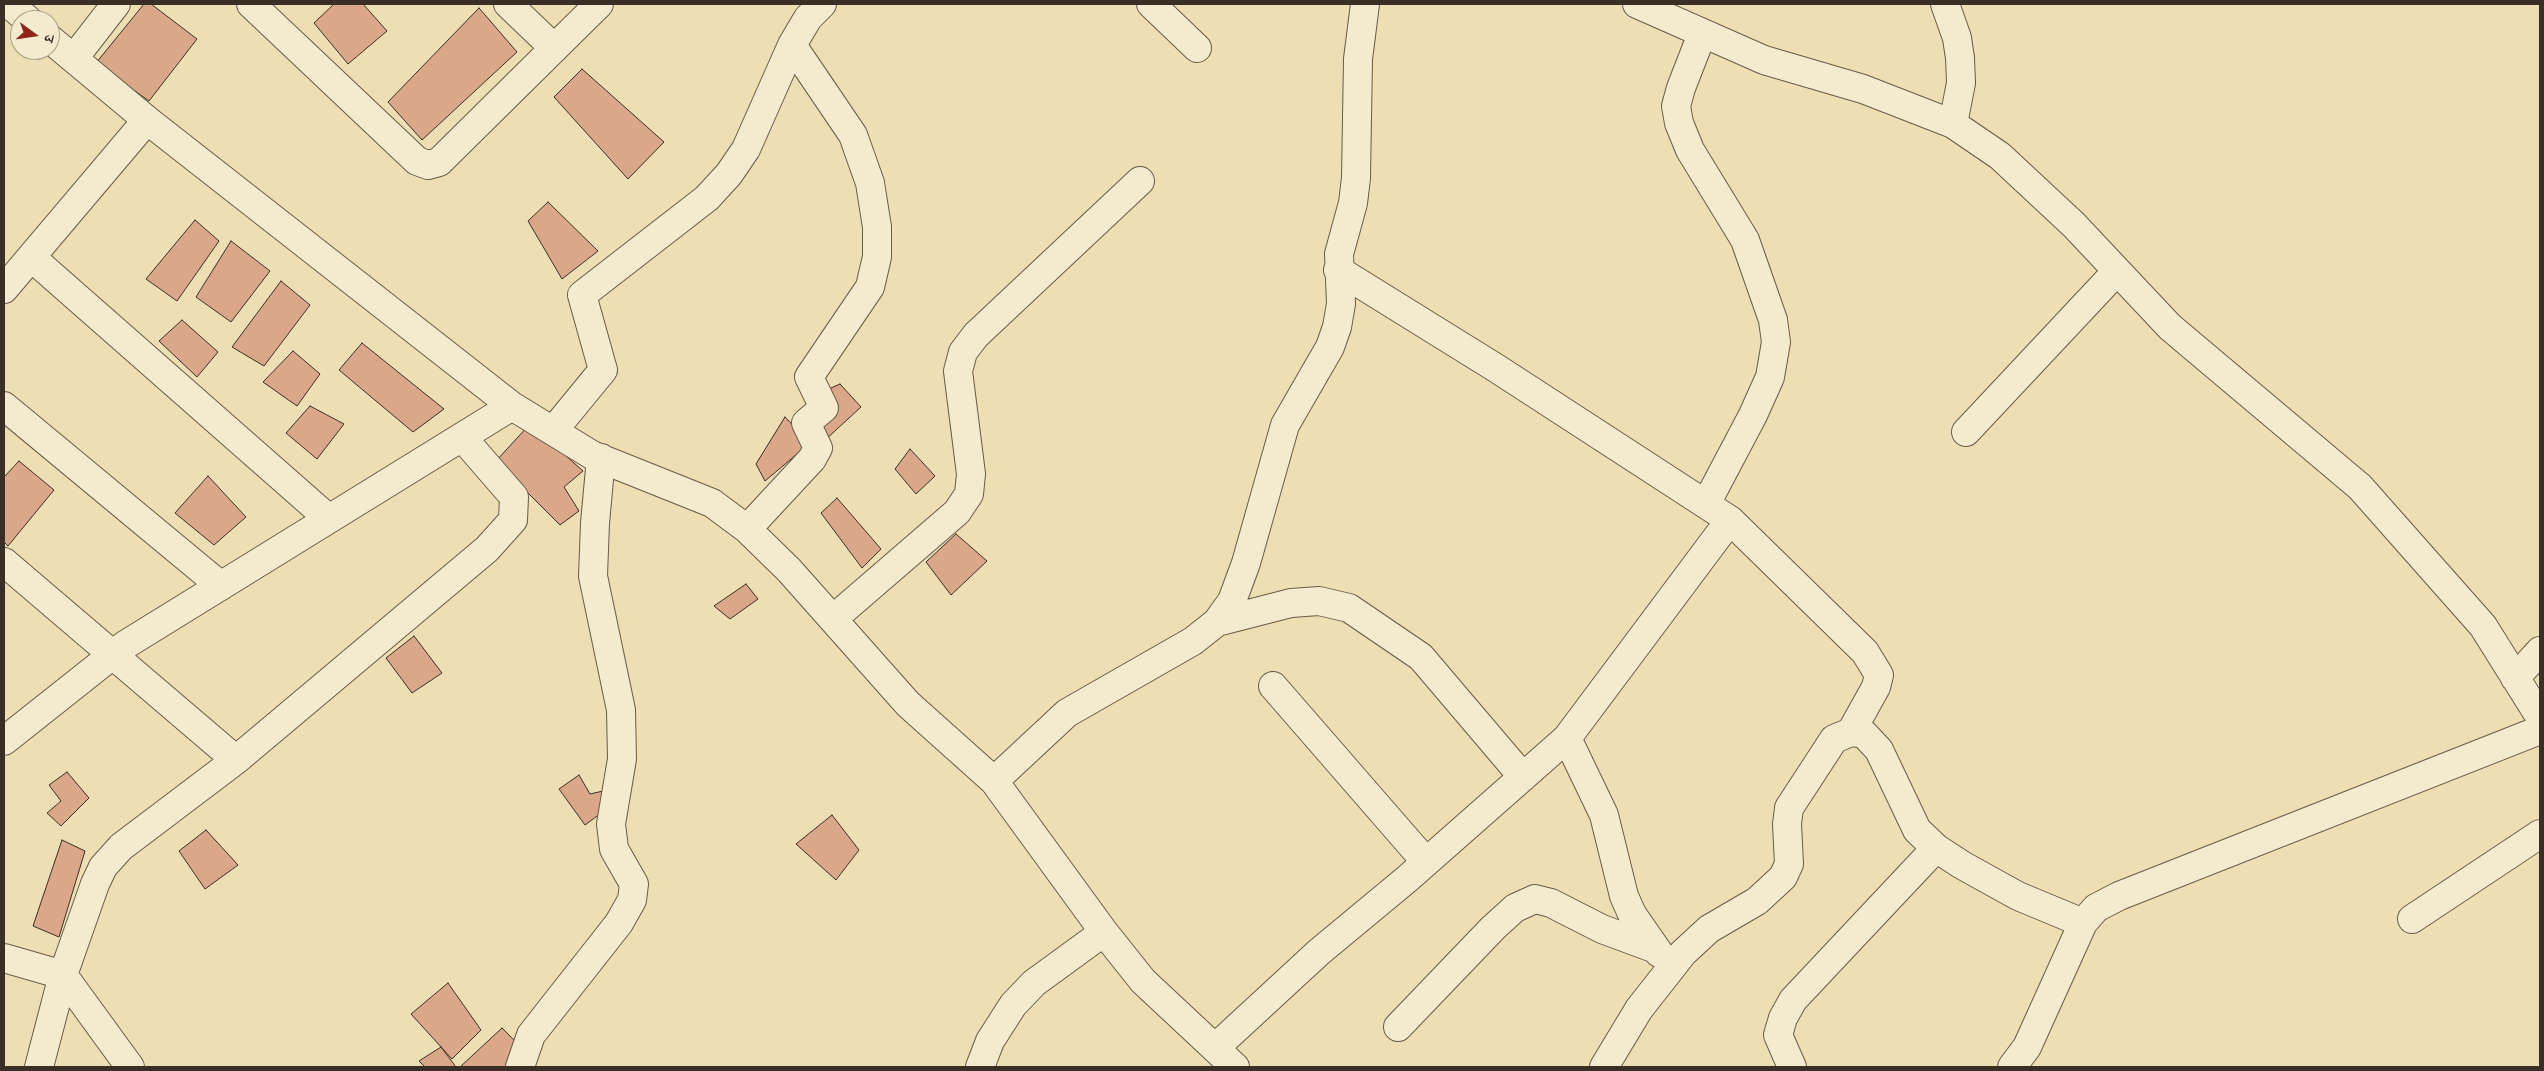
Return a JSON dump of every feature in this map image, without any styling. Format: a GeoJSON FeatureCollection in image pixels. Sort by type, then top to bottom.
{"type":"FeatureCollection","features":[{"type":"Feature","properties":{"kind":"street"},"geometry":{"type":"LineString","coordinates":[[74,58],[116,4]]}},
{"type":"Feature","properties":{"kind":"street"},"geometry":{"type":"LineString","coordinates":[[251,4],[417,161],[428,165],[439,162],[599,4]]}},
{"type":"Feature","properties":{"kind":"street"},"geometry":{"type":"LineString","coordinates":[[508,4],[554,48]]}},
{"type":"Feature","properties":{"kind":"street"},"geometry":{"type":"LineString","coordinates":[[553,431],[603,370],[582,295],[707,198],[729,174],[746,149],[792,45],[808,18],[822,4]]}},
{"type":"Feature","properties":{"kind":"street"},"geometry":{"type":"LineString","coordinates":[[1151,4],[1197,48]]}},
{"type":"Feature","properties":{"kind":"street"},"geometry":{"type":"LineString","coordinates":[[994,781],[1067,712],[1193,641],[1217,622],[1232,601],[1246,564],[1285,425],[1330,347],[1341,304],[1338,270],[1339,254],[1353,203],[1356,178],[1358,59],[1365,4]]}},
{"type":"Feature","properties":{"kind":"street"},"geometry":{"type":"LineString","coordinates":[[1637,4],[1764,60],[1863,89],[1953,124],[2000,156],[2074,225],[2170,328],[2360,487],[2483,626],[2540,717]]}},
{"type":"Feature","properties":{"kind":"street"},"geometry":{"type":"LineString","coordinates":[[1945,4],[1957,38],[1960,58],[1961,83],[1953,124]]}},
{"type":"Feature","properties":{"kind":"street"},"geometry":{"type":"LineString","coordinates":[[1702,34],[1676,106],[1679,123],[1690,150],[1745,240],[1773,320],[1776,342],[1775,359],[1766,385],[1706,504]]}},
{"type":"Feature","properties":{"kind":"street"},"geometry":{"type":"LineString","coordinates":[[747,529],[812,459],[818,448],[806,423],[824,408],[809,376],[870,287],[877,257],[877,227],[870,183],[854,135],[792,45]]}},
{"type":"Feature","properties":{"kind":"street"},"geometry":{"type":"LineString","coordinates":[[60,47],[148,120],[512,406],[602,458],[712,502],[747,529],[789,570],[908,704],[994,781],[1104,932],[1143,980],[1236,1067]]}},
{"type":"Feature","properties":{"kind":"street"},"geometry":{"type":"LineString","coordinates":[[4,289],[148,120]]}},
{"type":"Feature","properties":{"kind":"street"},"geometry":{"type":"LineString","coordinates":[[833,619],[957,512],[969,494],[972,474],[958,371],[963,352],[976,335],[1140,182]]}},
{"type":"Feature","properties":{"kind":"street"},"geometry":{"type":"LineString","coordinates":[[31,257],[329,519]]}},
{"type":"Feature","properties":{"kind":"street"},"geometry":{"type":"LineString","coordinates":[[1338,270],[1496,368],[1730,520],[1865,652],[1879,675],[1876,687],[1851,732]]}},
{"type":"Feature","properties":{"kind":"street"},"geometry":{"type":"LineString","coordinates":[[1966,432],[2116,270]]}},
{"type":"Feature","properties":{"kind":"street"},"geometry":{"type":"LineString","coordinates":[[4,406],[222,586]]}},
{"type":"Feature","properties":{"kind":"street"},"geometry":{"type":"LineString","coordinates":[[4,741],[111,656],[512,406]]}},
{"type":"Feature","properties":{"kind":"street"},"geometry":{"type":"LineString","coordinates":[[39,1067],[63,975],[95,884],[103,867],[121,847],[236,760],[487,549],[513,520],[514,497],[462,437]]}},
{"type":"Feature","properties":{"kind":"street"},"geometry":{"type":"LineString","coordinates":[[520,1067],[531,1035],[619,923],[632,900],[634,884],[614,849],[612,824],[622,759],[621,710],[593,576],[595,523],[602,458]]}},
{"type":"Feature","properties":{"kind":"street"},"geometry":{"type":"LineString","coordinates":[[1215,1048],[1319,952],[1426,862],[1567,738],[1730,520]]}},
{"type":"Feature","properties":{"kind":"street"},"geometry":{"type":"LineString","coordinates":[[4,562],[111,656],[236,760]]}},
{"type":"Feature","properties":{"kind":"street"},"geometry":{"type":"LineString","coordinates":[[1217,622],[1291,603],[1319,601],[1348,608],[1421,657],[1523,777]]}},
{"type":"Feature","properties":{"kind":"street"},"geometry":{"type":"LineString","coordinates":[[2515,678],[2540,650]]}},
{"type":"Feature","properties":{"kind":"street"},"geometry":{"type":"LineString","coordinates":[[1273,686],[1426,862]]}},
{"type":"Feature","properties":{"kind":"street"},"geometry":{"type":"LineString","coordinates":[[2012,1067],[2027,1047],[2083,924],[2096,908],[2119,896],[2540,730]]}},
{"type":"Feature","properties":{"kind":"street"},"geometry":{"type":"LineString","coordinates":[[1398,1027],[1493,928],[1515,908],[1535,899],[1551,903],[1663,959],[1683,953],[1710,929],[1757,901],[1783,877],[1789,864],[1787,824],[1789,808],[1834,739],[1851,732],[1864,734],[1878,750],[1917,830],[1936,848],[2003,888],[2083,924]]}},
{"type":"Feature","properties":{"kind":"street"},"geometry":{"type":"LineString","coordinates":[[1567,738],[1604,815],[1624,896],[1632,914],[1663,959]]}},
{"type":"Feature","properties":{"kind":"street"},"geometry":{"type":"LineString","coordinates":[[2412,919],[2540,834]]}},
{"type":"Feature","properties":{"kind":"street"},"geometry":{"type":"LineString","coordinates":[[1792,1067],[1786,1058],[1778,1035],[1782,1018],[1793,1000],[1936,848]]}},
{"type":"Feature","properties":{"kind":"street"},"geometry":{"type":"LineString","coordinates":[[980,1067],[990,1041],[1013,1005],[1034,983],[1104,932]]}},
{"type":"Feature","properties":{"kind":"street"},"geometry":{"type":"LineString","coordinates":[[4,958],[63,975],[130,1067]]}},
{"type":"Feature","properties":{"kind":"street"},"geometry":{"type":"LineString","coordinates":[[1604,1067],[1638,1009],[1663,959]]}},
{"type":"Feature","properties":{"kind":"building"},"geometry":{"type":"Polygon","coordinates":[[[144,4],[151,4],[197,39],[149,101],[96,63],[144,4]]]}},
{"type":"Feature","properties":{"kind":"building"},"geometry":{"type":"Polygon","coordinates":[[[334,4],[363,4],[387,31],[348,64],[314,23],[334,4]]]}},
{"type":"Feature","properties":{"kind":"building"},"geometry":{"type":"Polygon","coordinates":[[[479,8],[517,52],[422,140],[388,102],[479,8]]]}},
{"type":"Feature","properties":{"kind":"building"},"geometry":{"type":"Polygon","coordinates":[[[582,69],[664,142],[628,179],[554,97],[582,69]]]}},
{"type":"Feature","properties":{"kind":"building"},"geometry":{"type":"Polygon","coordinates":[[[548,202],[598,251],[562,279],[528,221],[548,202]]]}},
{"type":"Feature","properties":{"kind":"building"},"geometry":{"type":"Polygon","coordinates":[[[195,220],[219,241],[177,301],[146,279],[195,220]]]}},
{"type":"Feature","properties":{"kind":"building"},"geometry":{"type":"Polygon","coordinates":[[[231,241],[270,271],[231,322],[196,297],[231,241]]]}},
{"type":"Feature","properties":{"kind":"building"},"geometry":{"type":"Polygon","coordinates":[[[281,281],[310,305],[264,366],[232,347],[281,281]]]}},
{"type":"Feature","properties":{"kind":"building"},"geometry":{"type":"Polygon","coordinates":[[[182,320],[218,352],[197,377],[159,341],[182,320]]]}},
{"type":"Feature","properties":{"kind":"building"},"geometry":{"type":"Polygon","coordinates":[[[362,343],[444,409],[413,432],[339,370],[362,343]]]}},
{"type":"Feature","properties":{"kind":"building"},"geometry":{"type":"Polygon","coordinates":[[[293,351],[320,374],[297,406],[263,382],[293,351]]]}},
{"type":"Feature","properties":{"kind":"building"},"geometry":{"type":"Polygon","coordinates":[[[840,384],[861,407],[824,441],[814,425],[822,392],[840,384]]]}},
{"type":"Feature","properties":{"kind":"building"},"geometry":{"type":"Polygon","coordinates":[[[310,406],[344,424],[317,459],[286,433],[310,406]]]}},
{"type":"Feature","properties":{"kind":"building"},"geometry":{"type":"Polygon","coordinates":[[[785,417],[810,443],[765,481],[756,464],[785,417]]]}},
{"type":"Feature","properties":{"kind":"building"},"geometry":{"type":"Polygon","coordinates":[[[530,424],[583,471],[564,487],[579,511],[560,525],[496,461],[530,424]]]}},
{"type":"Feature","properties":{"kind":"building"},"geometry":{"type":"Polygon","coordinates":[[[910,449],[935,476],[916,494],[895,469],[910,449]]]}},
{"type":"Feature","properties":{"kind":"building"},"geometry":{"type":"Polygon","coordinates":[[[19,461],[54,490],[8,546],[4,542],[4,477],[19,461]]]}},
{"type":"Feature","properties":{"kind":"building"},"geometry":{"type":"Polygon","coordinates":[[[208,476],[246,517],[214,545],[175,513],[208,476]]]}},
{"type":"Feature","properties":{"kind":"building"},"geometry":{"type":"Polygon","coordinates":[[[837,498],[881,549],[862,568],[821,513],[837,498]]]}},
{"type":"Feature","properties":{"kind":"building"},"geometry":{"type":"Polygon","coordinates":[[[956,534],[987,561],[951,595],[926,562],[956,534]]]}},
{"type":"Feature","properties":{"kind":"building"},"geometry":{"type":"Polygon","coordinates":[[[746,584],[758,599],[730,619],[714,606],[746,584]]]}},
{"type":"Feature","properties":{"kind":"building"},"geometry":{"type":"Polygon","coordinates":[[[414,636],[442,673],[412,693],[386,658],[414,636]]]}},
{"type":"Feature","properties":{"kind":"building"},"geometry":{"type":"Polygon","coordinates":[[[67,772],[89,798],[61,826],[47,813],[61,801],[49,785],[67,772]]]}},
{"type":"Feature","properties":{"kind":"building"},"geometry":{"type":"Polygon","coordinates":[[[579,775],[590,794],[603,791],[612,805],[585,825],[559,789],[579,775]]]}},
{"type":"Feature","properties":{"kind":"building"},"geometry":{"type":"Polygon","coordinates":[[[832,815],[859,850],[836,880],[796,844],[832,815]]]}},
{"type":"Feature","properties":{"kind":"building"},"geometry":{"type":"Polygon","coordinates":[[[206,830],[238,865],[205,889],[179,851],[206,830]]]}},
{"type":"Feature","properties":{"kind":"building"},"geometry":{"type":"Polygon","coordinates":[[[62,840],[85,851],[59,937],[33,926],[62,840]]]}},
{"type":"Feature","properties":{"kind":"building"},"geometry":{"type":"Polygon","coordinates":[[[448,983],[481,1030],[452,1059],[411,1014],[448,983]]]}},
{"type":"Feature","properties":{"kind":"building"},"geometry":{"type":"Polygon","coordinates":[[[502,1028],[522,1048],[505,1067],[460,1067],[502,1028]]]}},
{"type":"Feature","properties":{"kind":"building"},"geometry":{"type":"Polygon","coordinates":[[[441,1047],[456,1067],[425,1067],[419,1061],[441,1047]]]}}]}
